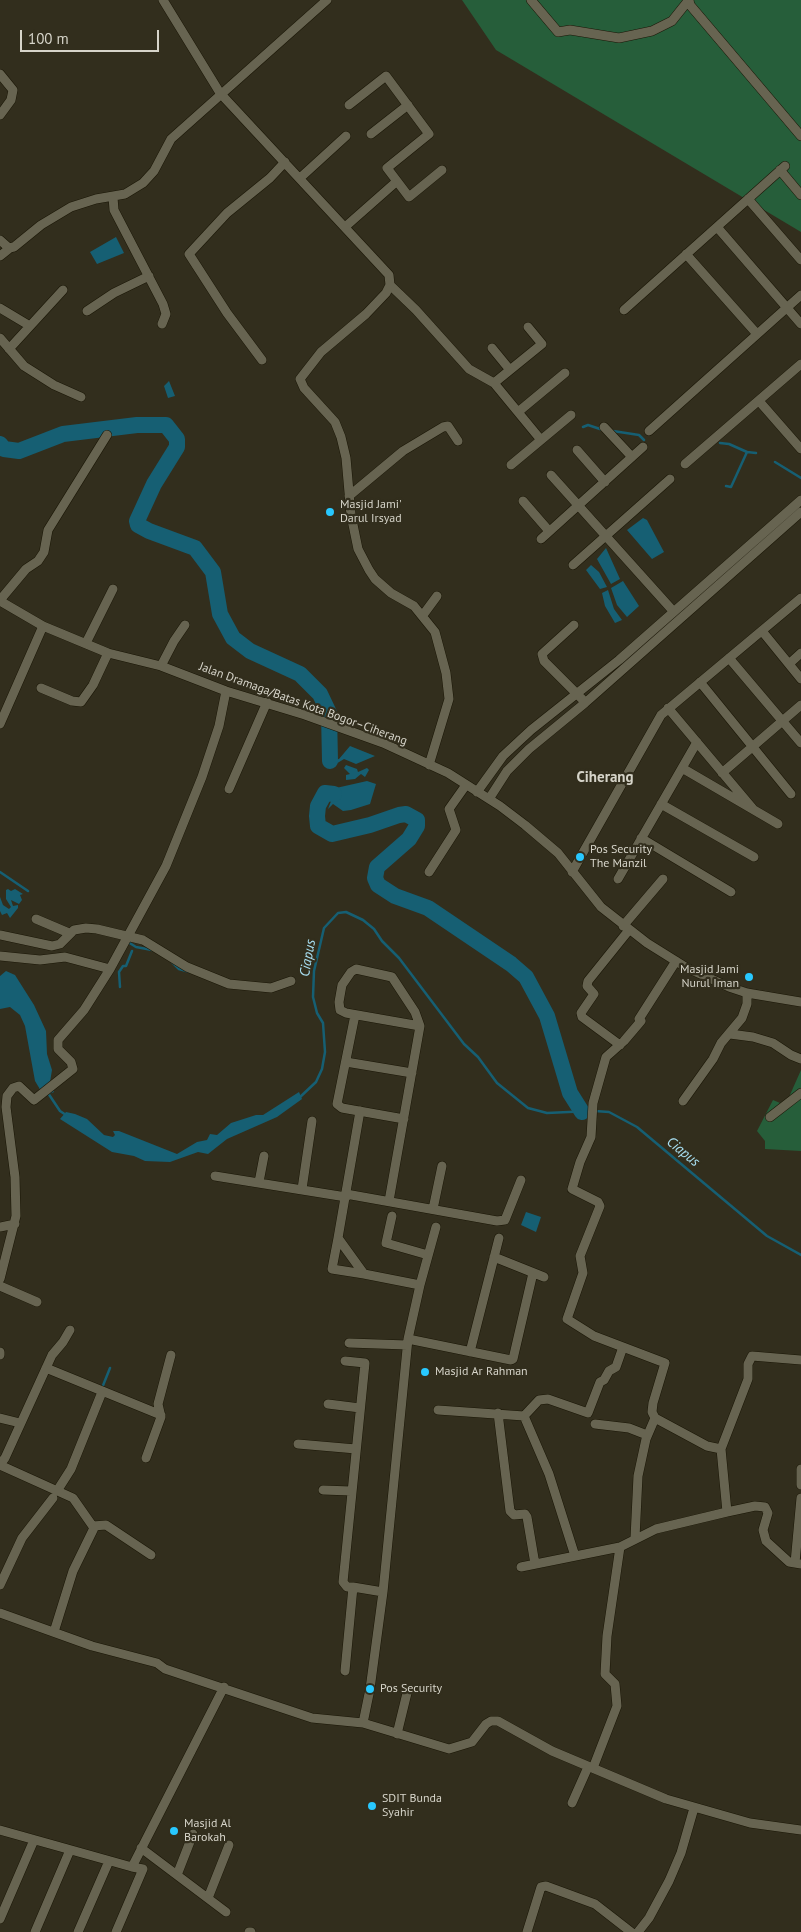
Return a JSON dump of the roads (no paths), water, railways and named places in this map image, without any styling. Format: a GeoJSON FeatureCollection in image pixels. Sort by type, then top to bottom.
{"type":"FeatureCollection","features":[{"type":"Feature","properties":{"kind":"street"},"geometry":{"type":"LineString","coordinates":[[163,0],[220,93],[386,271],[390,285],[416,310],[469,369],[494,383],[541,440]]}},
{"type":"Feature","properties":{"kind":"street"},"geometry":{"type":"LineString","coordinates":[[0,256],[41,225],[71,207],[96,199],[125,194],[143,183],[154,171],[171,139],[220,93],[327,0]]}},
{"type":"Feature","properties":{"kind":"street"},"geometry":{"type":"LineString","coordinates":[[531,0],[558,32],[570,30],[619,38],[652,31],[672,21],[688,1],[801,136]]}},
{"type":"Feature","properties":{"kind":"street"},"geometry":{"type":"LineString","coordinates":[[0,74],[13,90],[11,100],[0,115]]}},
{"type":"Feature","properties":{"kind":"street"},"geometry":{"type":"LineString","coordinates":[[349,105],[386,76],[429,134],[387,168],[409,197],[442,170]]}},
{"type":"Feature","properties":{"kind":"street"},"geometry":{"type":"LineString","coordinates":[[371,134],[408,105]]}},
{"type":"Feature","properties":{"kind":"street"},"geometry":{"type":"LineString","coordinates":[[300,178],[346,136]]}},
{"type":"Feature","properties":{"kind":"street"},"geometry":{"type":"LineString","coordinates":[[262,360],[227,313],[189,254],[227,213],[270,178],[285,162]]}},
{"type":"Feature","properties":{"kind":"street"},"geometry":{"type":"LineString","coordinates":[[624,310],[782,168],[801,195]]}},
{"type":"Feature","properties":{"kind":"street"},"geometry":{"type":"LineString","coordinates":[[345,227],[396,182]]}},
{"type":"Feature","properties":{"kind":"street"},"geometry":{"type":"LineString","coordinates":[[113,197],[114,210],[163,304],[166,314],[162,324]]}},
{"type":"Feature","properties":{"kind":"street"},"geometry":{"type":"LineString","coordinates":[[748,199],[801,260]]}},
{"type":"Feature","properties":{"kind":"street"},"geometry":{"type":"LineString","coordinates":[[717,226],[801,324]]}},
{"type":"Feature","properties":{"kind":"street"},"geometry":{"type":"LineString","coordinates":[[0,240],[10,248]]}},
{"type":"Feature","properties":{"kind":"street"},"geometry":{"type":"LineString","coordinates":[[686,254],[757,334]]}},
{"type":"Feature","properties":{"kind":"street"},"geometry":{"type":"LineString","coordinates":[[86,311],[114,293],[149,276]]}},
{"type":"Feature","properties":{"kind":"street"},"geometry":{"type":"LineString","coordinates":[[390,285],[386,293],[366,314],[321,352],[300,379],[304,388],[327,412],[338,429],[346,458],[349,496],[358,549],[369,570],[382,586],[414,606],[435,632],[449,692],[448,708],[429,765]]}},
{"type":"Feature","properties":{"kind":"street"},"geometry":{"type":"LineString","coordinates":[[9,348],[63,290]]}},
{"type":"Feature","properties":{"kind":"street"},"geometry":{"type":"LineString","coordinates":[[649,430],[801,295]]}},
{"type":"Feature","properties":{"kind":"street"},"geometry":{"type":"LineString","coordinates":[[0,308],[30,326]]}},
{"type":"Feature","properties":{"kind":"street"},"geometry":{"type":"LineString","coordinates":[[494,383],[542,344],[528,327]]}},
{"type":"Feature","properties":{"kind":"street"},"geometry":{"type":"LineString","coordinates":[[0,338],[29,369],[54,385],[81,396]]}},
{"type":"Feature","properties":{"kind":"street"},"geometry":{"type":"LineString","coordinates":[[492,348],[510,370]]}},
{"type":"Feature","properties":{"kind":"street"},"geometry":{"type":"LineString","coordinates":[[686,464],[801,364]]}},
{"type":"Feature","properties":{"kind":"street"},"geometry":{"type":"LineString","coordinates":[[518,412],[565,373]]}},
{"type":"Feature","properties":{"kind":"street"},"geometry":{"type":"LineString","coordinates":[[759,401],[801,449]]}},
{"type":"Feature","properties":{"kind":"street"},"geometry":{"type":"LineString","coordinates":[[511,464],[571,415]]}},
{"type":"Feature","properties":{"kind":"street"},"geometry":{"type":"LineString","coordinates":[[349,496],[403,452],[443,426],[448,426],[458,441]]}},
{"type":"Feature","properties":{"kind":"street"},"geometry":{"type":"LineString","coordinates":[[604,427],[632,457]]}},
{"type":"Feature","properties":{"kind":"street"},"geometry":{"type":"LineString","coordinates":[[0,601],[26,569],[38,561],[44,552],[48,530],[107,435]]}},
{"type":"Feature","properties":{"kind":"street"},"geometry":{"type":"LineString","coordinates":[[541,539],[643,448]]}},
{"type":"Feature","properties":{"kind":"street"},"geometry":{"type":"LineString","coordinates":[[577,450],[605,482]]}},
{"type":"Feature","properties":{"kind":"street"},"geometry":{"type":"LineString","coordinates":[[551,475],[674,612]]}},
{"type":"Feature","properties":{"kind":"street"},"geometry":{"type":"LineString","coordinates":[[573,566],[670,479]]}},
{"type":"Feature","properties":{"kind":"street"},"geometry":{"type":"LineString","coordinates":[[477,792],[492,770],[531,730],[578,694],[801,500]]}},
{"type":"Feature","properties":{"kind":"street"},"geometry":{"type":"LineString","coordinates":[[523,501],[550,531]]}},
{"type":"Feature","properties":{"kind":"street"},"geometry":{"type":"LineString","coordinates":[[489,798],[501,778],[530,749],[585,703],[801,512]]}},
{"type":"Feature","properties":{"kind":"street"},"geometry":{"type":"LineString","coordinates":[[86,643],[113,589]]}},
{"type":"Feature","properties":{"kind":"street"},"geometry":{"type":"LineString","coordinates":[[422,615],[437,596]]}},
{"type":"Feature","properties":{"kind":"street"},"geometry":{"type":"LineString","coordinates":[[572,872],[661,715],[801,598]]}},
{"type":"Feature","properties":{"kind":"street","name":"Jalan Dramaga/Batas Kota Bogor–Ciherang"},"geometry":{"type":"LineString","coordinates":[[0,601],[43,626],[108,653],[161,666],[226,691],[267,702],[383,743],[429,765],[489,798],[516,818],[558,853],[601,907],[626,928],[676,961],[708,978],[747,993],[801,1002]]}},
{"type":"Feature","properties":{"kind":"street"},"geometry":{"type":"LineString","coordinates":[[574,624],[542,654],[544,661],[585,703]]}},
{"type":"Feature","properties":{"kind":"street"},"geometry":{"type":"LineString","coordinates":[[161,666],[174,640],[185,625]]}},
{"type":"Feature","properties":{"kind":"street"},"geometry":{"type":"LineString","coordinates":[[0,724],[43,626]]}},
{"type":"Feature","properties":{"kind":"street"},"geometry":{"type":"LineString","coordinates":[[762,630],[801,679]]}},
{"type":"Feature","properties":{"kind":"street"},"geometry":{"type":"LineString","coordinates":[[42,688],[72,701],[81,702],[90,691],[108,653]]}},
{"type":"Feature","properties":{"kind":"street"},"geometry":{"type":"LineString","coordinates":[[789,664],[801,653]]}},
{"type":"Feature","properties":{"kind":"street"},"geometry":{"type":"LineString","coordinates":[[729,658],[801,743]]}},
{"type":"Feature","properties":{"kind":"street"},"geometry":{"type":"LineString","coordinates":[[700,682],[791,794]]}},
{"type":"Feature","properties":{"kind":"street"},"geometry":{"type":"LineString","coordinates":[[0,1278],[15,1224],[16,1192],[6,1107],[7,1096],[16,1086],[33,1099],[74,1067],[58,1049],[58,1040],[84,1010],[110,969],[164,871],[187,816],[218,726],[226,691]]}},
{"type":"Feature","properties":{"kind":"street"},"geometry":{"type":"LineString","coordinates":[[229,789],[267,702]]}},
{"type":"Feature","properties":{"kind":"street"},"geometry":{"type":"LineString","coordinates":[[722,772],[801,706]]}},
{"type":"Feature","properties":{"kind":"street"},"geometry":{"type":"LineString","coordinates":[[668,708],[753,809]]}},
{"type":"Feature","properties":{"kind":"street"},"geometry":{"type":"LineString","coordinates":[[618,879],[697,742]]}},
{"type":"Feature","properties":{"kind":"street"},"geometry":{"type":"LineString","coordinates":[[682,768],[778,824]]}},
{"type":"Feature","properties":{"kind":"street"},"geometry":{"type":"LineString","coordinates":[[492,770],[501,778]]}},
{"type":"Feature","properties":{"kind":"street"},"geometry":{"type":"LineString","coordinates":[[429,872],[456,830],[449,809],[466,785]]}},
{"type":"Feature","properties":{"kind":"street"},"geometry":{"type":"LineString","coordinates":[[661,804],[754,858]]}},
{"type":"Feature","properties":{"kind":"street"},"geometry":{"type":"LineString","coordinates":[[641,838],[731,892]]}},
{"type":"Feature","properties":{"kind":"street"},"geometry":{"type":"LineString","coordinates":[[620,1045],[582,1017],[581,1013],[594,994],[587,986],[588,981],[616,948],[626,928],[663,879]]}},
{"type":"Feature","properties":{"kind":"street"},"geometry":{"type":"LineString","coordinates":[[36,919],[69,933]]}},
{"type":"Feature","properties":{"kind":"street"},"geometry":{"type":"LineString","coordinates":[[0,935],[52,946],[60,944],[69,933],[86,928],[143,940],[187,967],[229,984],[276,988],[291,981]]}},
{"type":"Feature","properties":{"kind":"street"},"geometry":{"type":"LineString","coordinates":[[0,956],[40,960],[65,957],[110,969]]}},
{"type":"Feature","properties":{"kind":"street"},"geometry":{"type":"LineString","coordinates":[[676,961],[639,1019],[641,1021],[604,1060],[593,1103],[591,1137],[578,1168],[572,1189],[598,1202],[600,1206],[580,1256],[582,1275],[567,1320],[594,1336],[665,1363],[653,1403],[652,1412],[655,1418],[707,1446],[721,1448]]}},
{"type":"Feature","properties":{"kind":"street"},"geometry":{"type":"LineString","coordinates":[[389,1201],[420,1026],[415,1012],[392,977],[356,969],[351,972],[342,985],[339,1002],[340,1010],[355,1015],[420,1026]]}},
{"type":"Feature","properties":{"kind":"street"},"geometry":{"type":"LineString","coordinates":[[683,1101],[713,1059],[721,1044],[742,1018],[747,1004],[747,993]]}},
{"type":"Feature","properties":{"kind":"street"},"geometry":{"type":"LineString","coordinates":[[355,1015],[337,1104],[342,1108],[404,1119]]}},
{"type":"Feature","properties":{"kind":"street"},"geometry":{"type":"LineString","coordinates":[[730,1034],[753,1037],[774,1043],[790,1055],[801,1059]]}},
{"type":"Feature","properties":{"kind":"street"},"geometry":{"type":"LineString","coordinates":[[346,1062],[412,1073]]}},
{"type":"Feature","properties":{"kind":"street"},"geometry":{"type":"LineString","coordinates":[[770,1116],[801,1093]]}},
{"type":"Feature","properties":{"kind":"street"},"geometry":{"type":"LineString","coordinates":[[360,1111],[332,1269],[420,1285]]}},
{"type":"Feature","properties":{"kind":"street"},"geometry":{"type":"LineString","coordinates":[[302,1190],[312,1121]]}},
{"type":"Feature","properties":{"kind":"street"},"geometry":{"type":"LineString","coordinates":[[260,1182],[264,1156]]}},
{"type":"Feature","properties":{"kind":"street"},"geometry":{"type":"LineString","coordinates":[[433,1209],[442,1166]]}},
{"type":"Feature","properties":{"kind":"street"},"geometry":{"type":"LineString","coordinates":[[215,1176],[389,1201],[497,1221],[505,1220],[521,1180]]}},
{"type":"Feature","properties":{"kind":"street"},"geometry":{"type":"LineString","coordinates":[[392,1216],[386,1243],[428,1255]]}},
{"type":"Feature","properties":{"kind":"street"},"geometry":{"type":"LineString","coordinates":[[0,1227],[15,1224]]}},
{"type":"Feature","properties":{"kind":"street"},"geometry":{"type":"LineString","coordinates":[[363,1723],[370,1689],[383,1592],[407,1342],[436,1227]]}},
{"type":"Feature","properties":{"kind":"street"},"geometry":{"type":"LineString","coordinates":[[338,1238],[364,1274]]}},
{"type":"Feature","properties":{"kind":"street"},"geometry":{"type":"LineString","coordinates":[[470,1352],[499,1238]]}},
{"type":"Feature","properties":{"kind":"street"},"geometry":{"type":"LineString","coordinates":[[494,1257],[544,1277]]}},
{"type":"Feature","properties":{"kind":"street"},"geometry":{"type":"LineString","coordinates":[[349,1342],[407,1342],[511,1360],[513,1359],[533,1273]]}},
{"type":"Feature","properties":{"kind":"street"},"geometry":{"type":"LineString","coordinates":[[0,1286],[37,1302]]}},
{"type":"Feature","properties":{"kind":"street"},"geometry":{"type":"LineString","coordinates":[[54,1632],[73,1571],[93,1533],[93,1526],[82,1514],[73,1498],[55,1494],[0,1464],[5,1458],[53,1352],[64,1342],[70,1330]]}},
{"type":"Feature","properties":{"kind":"street"},"geometry":{"type":"LineString","coordinates":[[524,1416],[539,1400],[548,1400],[588,1412],[600,1382],[604,1380],[609,1371],[616,1367],[623,1348]]}},
{"type":"Feature","properties":{"kind":"street"},"geometry":{"type":"LineString","coordinates":[[146,1458],[161,1415],[158,1404],[171,1355]]}},
{"type":"Feature","properties":{"kind":"street"},"geometry":{"type":"LineString","coordinates":[[727,1512],[721,1448],[748,1379],[748,1364],[752,1356],[801,1360]]}},
{"type":"Feature","properties":{"kind":"street"},"geometry":{"type":"LineString","coordinates":[[345,1361],[365,1363],[343,1582],[347,1587],[383,1592]]}},
{"type":"Feature","properties":{"kind":"street"},"geometry":{"type":"LineString","coordinates":[[46,1368],[102,1392],[109,1392],[161,1415]]}},
{"type":"Feature","properties":{"kind":"street"},"geometry":{"type":"LineString","coordinates":[[0,1585],[22,1538],[71,1469],[102,1392]]}},
{"type":"Feature","properties":{"kind":"street"},"geometry":{"type":"LineString","coordinates":[[328,1404],[360,1408]]}},
{"type":"Feature","properties":{"kind":"street"},"geometry":{"type":"LineString","coordinates":[[438,1410],[524,1416]]}},
{"type":"Feature","properties":{"kind":"street"},"geometry":{"type":"LineString","coordinates":[[498,1413],[510,1511],[514,1515],[525,1514],[527,1517],[535,1564]]}},
{"type":"Feature","properties":{"kind":"street"},"geometry":{"type":"LineString","coordinates":[[524,1416],[549,1474],[575,1556]]}},
{"type":"Feature","properties":{"kind":"street"},"geometry":{"type":"LineString","coordinates":[[0,1418],[20,1423]]}},
{"type":"Feature","properties":{"kind":"street"},"geometry":{"type":"LineString","coordinates":[[634,1538],[638,1476],[647,1435],[655,1418]]}},
{"type":"Feature","properties":{"kind":"street"},"geometry":{"type":"LineString","coordinates":[[595,1424],[630,1428],[647,1435]]}},
{"type":"Feature","properties":{"kind":"street"},"geometry":{"type":"LineString","coordinates":[[298,1444],[356,1450]]}},
{"type":"Feature","properties":{"kind":"street"},"geometry":{"type":"LineString","coordinates":[[801,1469],[801,1485]]}},
{"type":"Feature","properties":{"kind":"street"},"geometry":{"type":"LineString","coordinates":[[323,1490],[351,1491]]}},
{"type":"Feature","properties":{"kind":"street"},"geometry":{"type":"LineString","coordinates":[[521,1567],[620,1547],[634,1538],[656,1529],[756,1506],[765,1508],[768,1513],[763,1530],[766,1541],[785,1559],[798,1564],[801,1498]]}},
{"type":"Feature","properties":{"kind":"street"},"geometry":{"type":"LineString","coordinates":[[93,1526],[106,1524],[151,1556]]}},
{"type":"Feature","properties":{"kind":"street"},"geometry":{"type":"LineString","coordinates":[[572,1803],[590,1768],[617,1706],[615,1684],[605,1674],[607,1636],[620,1547]]}},
{"type":"Feature","properties":{"kind":"street"},"geometry":{"type":"LineString","coordinates":[[344,1671],[354,1588]]}},
{"type":"Feature","properties":{"kind":"street"},"geometry":{"type":"LineString","coordinates":[[0,1615],[92,1646],[157,1663],[165,1669],[321,1720],[363,1723],[449,1749],[469,1744],[486,1724],[498,1721],[546,1748],[643,1791],[694,1808],[750,1823],[801,1830]]}},
{"type":"Feature","properties":{"kind":"street"},"geometry":{"type":"LineString","coordinates":[[132,1867],[173,1785],[192,1753],[224,1687]]}},
{"type":"Feature","properties":{"kind":"street"},"geometry":{"type":"LineString","coordinates":[[397,1734],[408,1689]]}},
{"type":"Feature","properties":{"kind":"street"},"geometry":{"type":"LineString","coordinates":[[638,1932],[649,1918],[669,1881],[681,1853],[694,1808]]}},
{"type":"Feature","properties":{"kind":"street"},"geometry":{"type":"LineString","coordinates":[[0,1830],[144,1869]]}},
{"type":"Feature","properties":{"kind":"street"},"geometry":{"type":"LineString","coordinates":[[177,1875],[193,1834]]}},
{"type":"Feature","properties":{"kind":"street"},"geometry":{"type":"LineString","coordinates":[[0,1919],[34,1840]]}},
{"type":"Feature","properties":{"kind":"street"},"geometry":{"type":"LineString","coordinates":[[208,1898],[229,1846]]}},
{"type":"Feature","properties":{"kind":"street"},"geometry":{"type":"LineString","coordinates":[[141,1848],[226,1912]]}},
{"type":"Feature","properties":{"kind":"street"},"geometry":{"type":"LineString","coordinates":[[35,1932],[70,1850]]}},
{"type":"Feature","properties":{"kind":"street"},"geometry":{"type":"LineString","coordinates":[[116,1932],[151,1855]]}},
{"type":"Feature","properties":{"kind":"street"},"geometry":{"type":"LineString","coordinates":[[78,1932],[109,1861]]}},
{"type":"Feature","properties":{"kind":"street"},"geometry":{"type":"LineString","coordinates":[[527,1932],[541,1887],[546,1886],[596,1904],[631,1932]]}},
{"type":"Feature","properties":{"kind":"water"},"geometry":{"type":"Polygon","coordinates":[[[116,237],[124,253],[97,264],[90,252],[116,237]]]}},
{"type":"Feature","properties":{"kind":"water"},"geometry":{"type":"Polygon","coordinates":[[[169,381],[175,396],[168,398],[164,386],[169,381]]]}},
{"type":"Feature","properties":{"kind":"water"},"geometry":{"type":"Polygon","coordinates":[[[643,518],[647,520],[664,552],[652,559],[627,530],[643,518]]]}},
{"type":"Feature","properties":{"kind":"water"},"geometry":{"type":"Polygon","coordinates":[[[606,548],[620,579],[611,584],[597,559],[606,548]]]}},
{"type":"Feature","properties":{"kind":"water"},"geometry":{"type":"Polygon","coordinates":[[[591,565],[599,572],[607,587],[600,589],[586,570],[591,565]]]}},
{"type":"Feature","properties":{"kind":"water"},"geometry":{"type":"Polygon","coordinates":[[[623,581],[639,606],[627,617],[617,605],[611,588],[623,581]]]}},
{"type":"Feature","properties":{"kind":"water"},"geometry":{"type":"Polygon","coordinates":[[[608,590],[614,609],[622,620],[615,623],[605,606],[602,593],[608,590]]]}},
{"type":"Feature","properties":{"kind":"water"},"geometry":{"type":"Polygon","coordinates":[[[350,746],[375,756],[356,764],[344,759],[331,767],[323,765],[327,761],[339,759],[350,746]]]}},
{"type":"Feature","properties":{"kind":"water"},"geometry":{"type":"Polygon","coordinates":[[[346,765],[357,769],[358,772],[367,768],[369,770],[365,777],[361,774],[355,779],[346,780],[346,775],[350,774],[344,768],[346,765]]]}},
{"type":"Feature","properties":{"kind":"water"},"geometry":{"type":"Polygon","coordinates":[[[367,781],[376,784],[370,804],[343,811],[333,804],[328,809],[336,788],[367,781]]]}},
{"type":"Feature","properties":{"kind":"water"},"geometry":{"type":"Polygon","coordinates":[[[15,889],[23,894],[20,895],[22,900],[19,904],[11,900],[13,906],[18,905],[18,908],[10,918],[7,913],[2,915],[0,911],[0,897],[3,905],[9,909],[11,907],[6,899],[6,890],[11,891],[15,889]]]}},
{"type":"Feature","properties":{"kind":"water"},"geometry":{"type":"Polygon","coordinates":[[[6,971],[15,975],[34,1005],[46,1031],[47,1054],[52,1070],[50,1082],[54,1092],[44,1096],[35,1081],[25,1026],[20,1015],[10,1007],[0,1009],[0,976],[6,971]]]}},
{"type":"Feature","properties":{"kind":"water"},"geometry":{"type":"Polygon","coordinates":[[[299,1092],[302,1099],[277,1117],[227,1139],[208,1154],[198,1152],[170,1162],[145,1161],[134,1156],[112,1152],[60,1119],[66,1112],[75,1114],[87,1119],[104,1135],[113,1137],[115,1135],[113,1131],[119,1131],[177,1154],[197,1142],[207,1140],[210,1134],[217,1135],[231,1123],[256,1115],[263,1115],[299,1092]]]}},
{"type":"Feature","properties":{"kind":"water"},"geometry":{"type":"Polygon","coordinates":[[[526,1212],[541,1217],[536,1232],[521,1225],[526,1212]]]}},
{"type":"Feature","properties":{"kind":"waterway"},"geometry":{"type":"LineString","coordinates":[[0,444],[4,449],[19,451],[63,434],[137,425],[166,425],[177,439],[177,447],[154,484],[137,521],[138,525],[195,548],[213,572],[220,614],[233,638],[250,651],[300,674],[320,694],[329,713],[330,761]]}},
{"type":"Feature","properties":{"kind":"waterway"},"geometry":{"type":"LineString","coordinates":[[583,427],[588,425],[603,430]]}},
{"type":"Feature","properties":{"kind":"waterway"},"geometry":{"type":"LineString","coordinates":[[613,431],[639,435],[644,440]]}},
{"type":"Feature","properties":{"kind":"waterway"},"geometry":{"type":"LineString","coordinates":[[720,443],[729,444],[747,452],[731,487],[726,486]]}},
{"type":"Feature","properties":{"kind":"waterway"},"geometry":{"type":"LineString","coordinates":[[747,452],[756,453]]}},
{"type":"Feature","properties":{"kind":"waterway"},"geometry":{"type":"LineString","coordinates":[[775,462],[801,478]]}},
{"type":"Feature","properties":{"kind":"waterway"},"geometry":{"type":"LineString","coordinates":[[334,794],[325,793],[318,806],[317,816],[318,826],[332,834],[370,825],[399,815],[406,814],[417,820],[417,826],[409,839],[377,867],[375,878],[378,885],[395,896],[428,908],[511,964],[526,977],[547,1016],[570,1093],[582,1112]]}},
{"type":"Feature","properties":{"kind":"waterway"},"geometry":{"type":"LineString","coordinates":[[0,872],[28,891]]}},
{"type":"Feature","properties":{"kind":"waterway","name":"Ciapus"},"geometry":{"type":"LineString","coordinates":[[299,1098],[316,1082],[322,1069],[325,1052],[323,1023],[317,1013],[313,997],[314,971],[324,928],[338,913],[346,912],[363,920],[374,929],[497,1083],[528,1108],[547,1113],[590,1111]]}},
{"type":"Feature","properties":{"kind":"waterway"},"geometry":{"type":"LineString","coordinates":[[128,942],[136,947],[152,950]]}},
{"type":"Feature","properties":{"kind":"waterway"},"geometry":{"type":"LineString","coordinates":[[120,987],[119,972],[123,966],[126,966],[132,951]]}},
{"type":"Feature","properties":{"kind":"waterway"},"geometry":{"type":"LineString","coordinates":[[172,962],[179,969],[190,972]]}},
{"type":"Feature","properties":{"kind":"waterway","name":"Ciapus"},"geometry":{"type":"LineString","coordinates":[[48,1093],[60,1111],[66,1115]]}},
{"type":"Feature","properties":{"kind":"waterway","name":"Ciapus"},"geometry":{"type":"LineString","coordinates":[[595,1111],[609,1112],[637,1127],[767,1236],[801,1255]]}},
{"type":"Feature","properties":{"kind":"waterway"},"geometry":{"type":"LineString","coordinates":[[102,1388],[110,1368]]}},
{"type":"Feature","properties":{"kind":"place","name":"Masjid Jami' Darul Irsyad"},"geometry":{"type":"Point","coordinates":[330,512]}},
{"type":"Feature","properties":{"kind":"place","name":"Pos Security The Manzil"},"geometry":{"type":"Point","coordinates":[580,857]}},
{"type":"Feature","properties":{"kind":"place","name":"Masjid Jami Nurul Iman"},"geometry":{"type":"Point","coordinates":[749,977]}},
{"type":"Feature","properties":{"kind":"place","name":"Masjid Ar Rahman"},"geometry":{"type":"Point","coordinates":[425,1372]}},
{"type":"Feature","properties":{"kind":"place","name":"Pos Security"},"geometry":{"type":"Point","coordinates":[370,1689]}},
{"type":"Feature","properties":{"kind":"place","name":"SDIT Bunda Syahir"},"geometry":{"type":"Point","coordinates":[372,1806]}},
{"type":"Feature","properties":{"kind":"place","name":"Masjid Al Barokah"},"geometry":{"type":"Point","coordinates":[174,1831]}},
{"type":"Feature","properties":{"kind":"district","name":"Ciherang"},"geometry":{"type":"Point","coordinates":[605,778]}}]}
